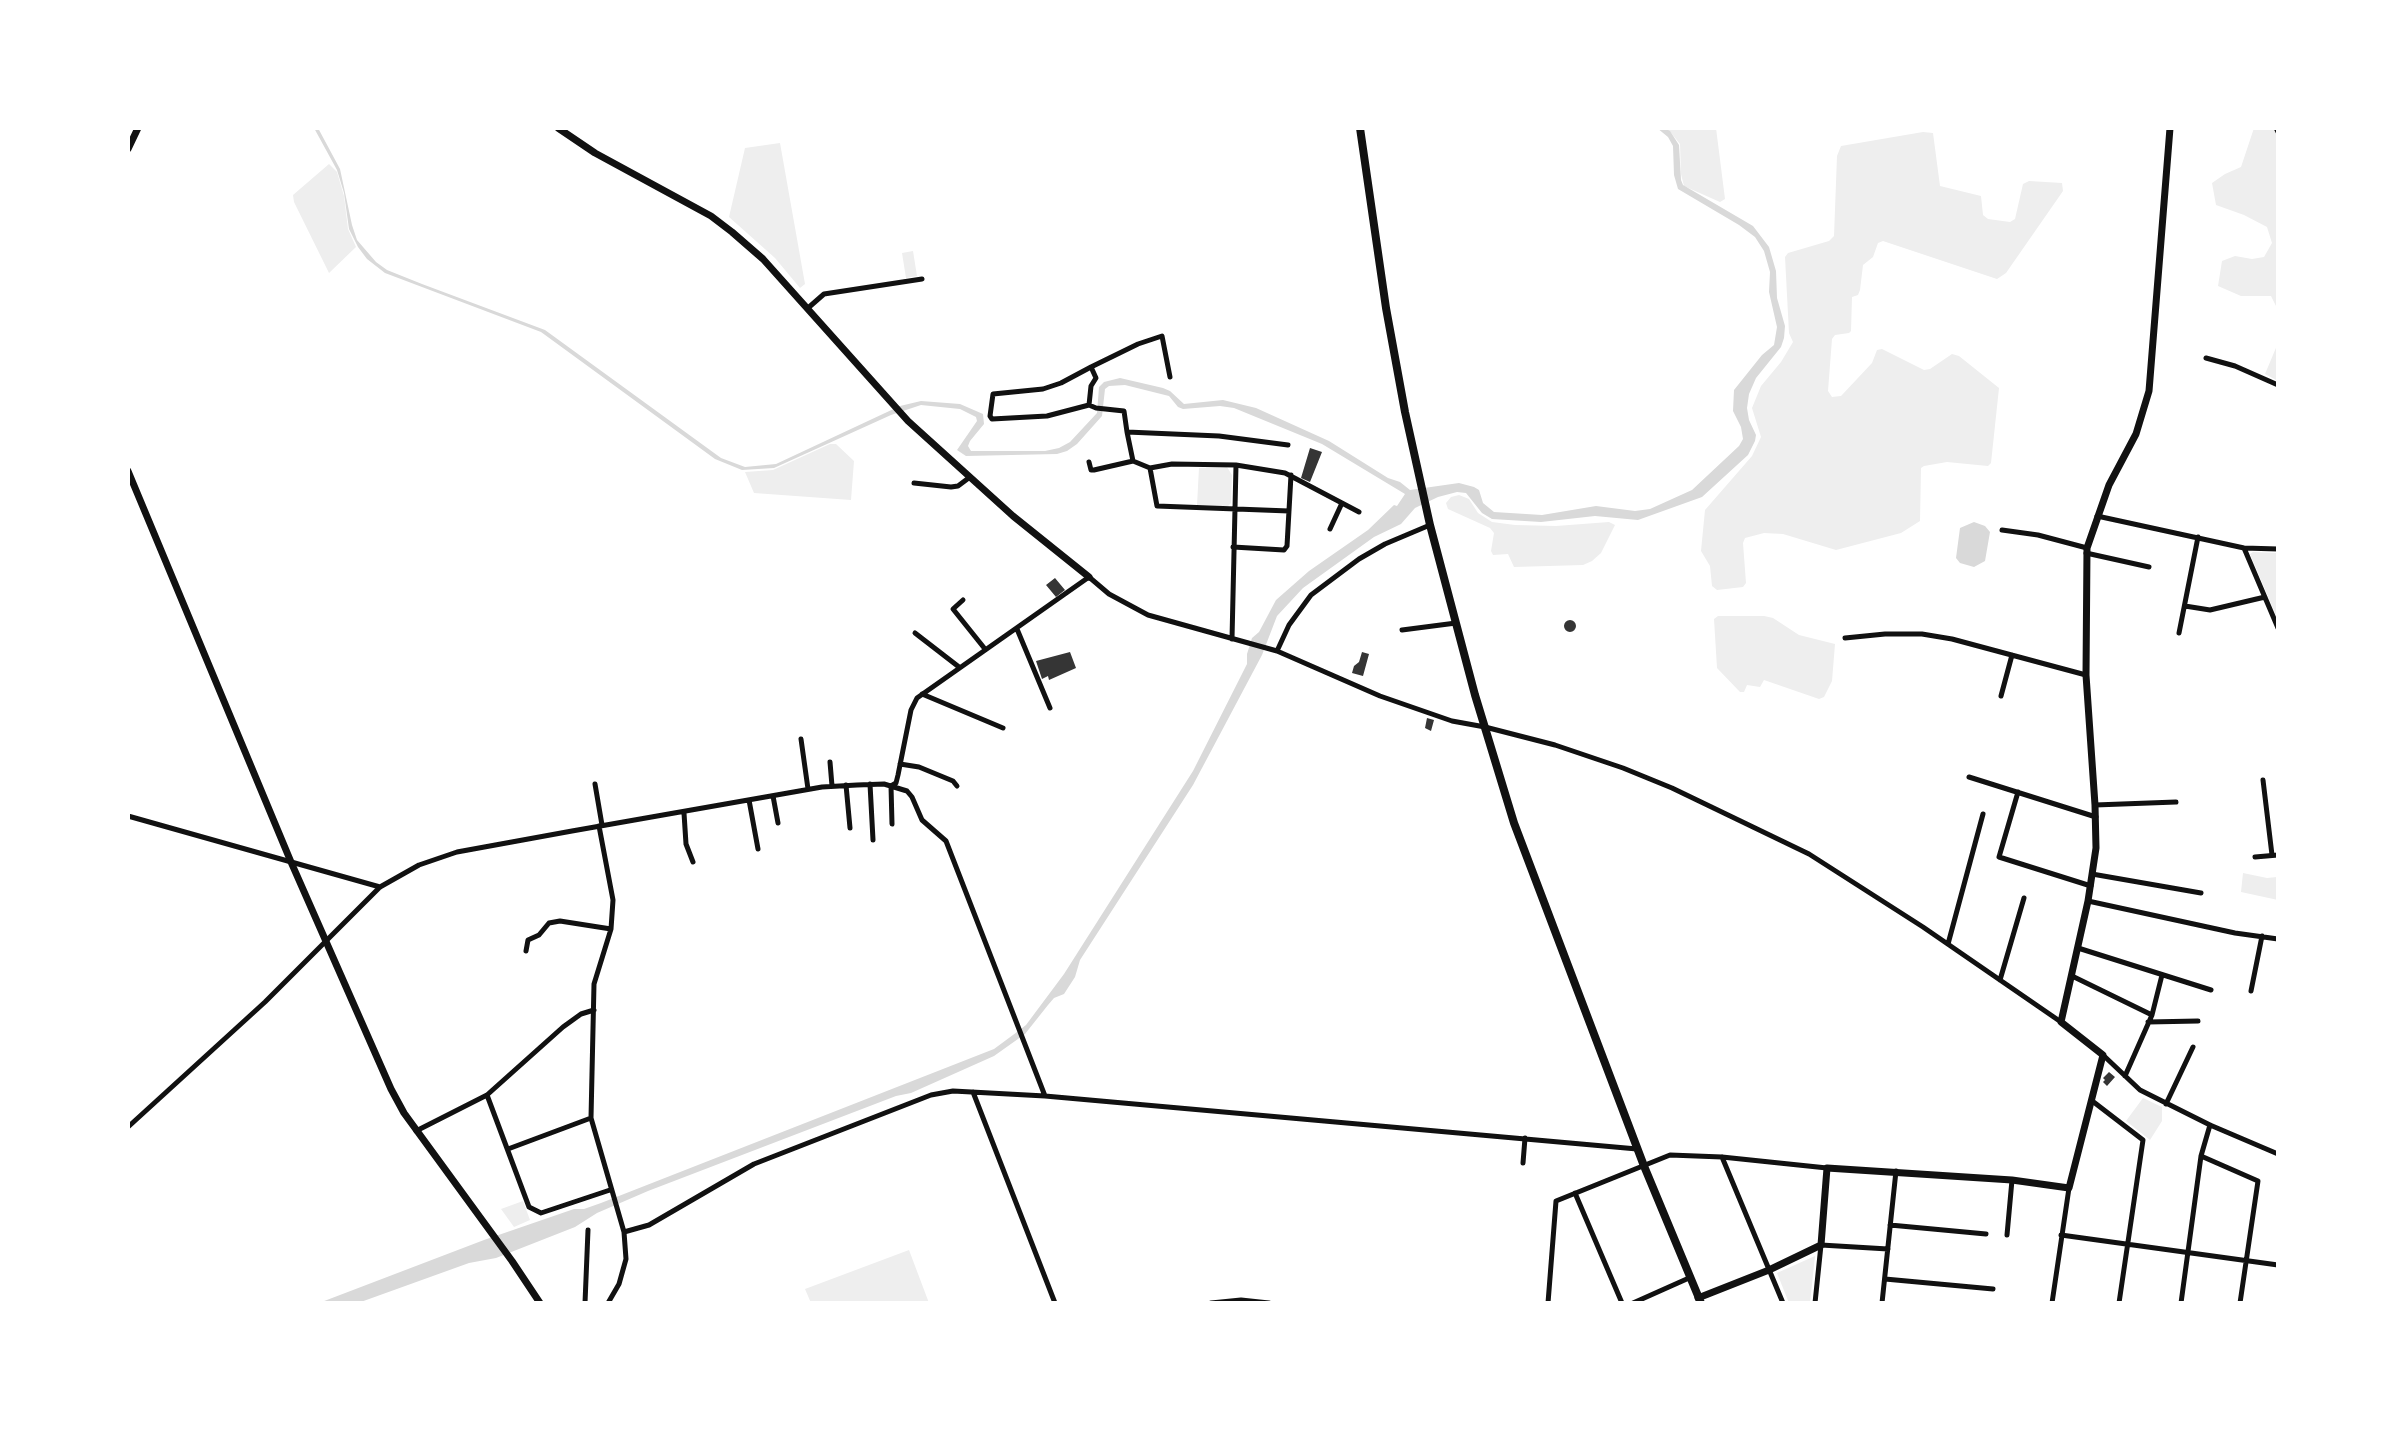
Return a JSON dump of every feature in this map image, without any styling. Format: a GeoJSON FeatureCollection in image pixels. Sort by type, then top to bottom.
{"type":"FeatureCollection","features":[{"type":"Feature","properties":{"kind":"main road"},"geometry":{"type":"LineString","coordinates":[[1360,128],[1386,308],[1405,412],[1430,525],[1485,727],[1514,823],[1644,1166],[1699,1301]]}},
{"type":"Feature","properties":{"kind":"street"},"geometry":{"type":"LineString","coordinates":[[128,149],[138,128]]}},
{"type":"Feature","properties":{"kind":"street"},"geometry":{"type":"LineString","coordinates":[[558,128],[595,153],[710,216],[763,259],[908,421],[1013,516],[1109,594],[1168,622],[1277,651],[1380,696],[1452,721],[1555,746],[1623,768],[1692,797],[1809,854],[1948,944],[2061,1022],[2103,1055],[2140,1090],[2210,1125],[2278,1154]]}},
{"type":"Feature","properties":{"kind":"street"},"geometry":{"type":"LineString","coordinates":[[2061,1022],[2073,976],[2096,848],[2086,675],[2087,551],[2109,485],[2136,434],[2149,391],[2170,128]]}},
{"type":"Feature","properties":{"kind":"street"},"geometry":{"type":"LineString","coordinates":[[808,309],[824,295],[922,279]]}},
{"type":"Feature","properties":{"kind":"street"},"geometry":{"type":"LineString","coordinates":[[1133,461],[1124,411],[1089,405],[1047,416],[992,419],[990,416],[993,394],[1043,389],[1061,383],[1138,344],[1162,336],[1170,377]]}},
{"type":"Feature","properties":{"kind":"street"},"geometry":{"type":"LineString","coordinates":[[2206,358],[2235,366],[2278,385]]}},
{"type":"Feature","properties":{"kind":"street"},"geometry":{"type":"LineString","coordinates":[[1089,405],[1091,386],[1096,378],[1091,367]]}},
{"type":"Feature","properties":{"kind":"street"},"geometry":{"type":"LineString","coordinates":[[1127,432],[1219,436],[1288,445]]}},
{"type":"Feature","properties":{"kind":"street"},"geometry":{"type":"LineString","coordinates":[[1089,462],[1091,470],[1133,461],[1150,467],[1172,464],[1236,465],[1291,475],[1359,512]]}},
{"type":"Feature","properties":{"kind":"street"},"geometry":{"type":"LineString","coordinates":[[1232,639],[1236,465]]}},
{"type":"Feature","properties":{"kind":"street"},"geometry":{"type":"LineString","coordinates":[[1150,467],[1157,506],[1289,511]]}},
{"type":"Feature","properties":{"kind":"street"},"geometry":{"type":"LineString","coordinates":[[128,471],[291,862],[391,1089],[416,1131],[540,1303]]}},
{"type":"Feature","properties":{"kind":"street"},"geometry":{"type":"LineString","coordinates":[[1233,547],[1284,550],[1287,546],[1291,475]]}},
{"type":"Feature","properties":{"kind":"street"},"geometry":{"type":"LineString","coordinates":[[914,483],[951,487],[958,486],[970,477]]}},
{"type":"Feature","properties":{"kind":"street"},"geometry":{"type":"LineString","coordinates":[[1330,529],[1342,503]]}},
{"type":"Feature","properties":{"kind":"street"},"geometry":{"type":"LineString","coordinates":[[2097,516],[2244,548],[2278,549]]}},
{"type":"Feature","properties":{"kind":"street"},"geometry":{"type":"LineString","coordinates":[[1277,651],[1289,625],[1311,595],[1359,559],[1385,544],[1430,525]]}},
{"type":"Feature","properties":{"kind":"street"},"geometry":{"type":"LineString","coordinates":[[2002,530],[2038,536],[2149,567]]}},
{"type":"Feature","properties":{"kind":"street"},"geometry":{"type":"LineString","coordinates":[[2179,633],[2198,537]]}},
{"type":"Feature","properties":{"kind":"street"},"geometry":{"type":"LineString","coordinates":[[2244,548],[2278,628]]}},
{"type":"Feature","properties":{"kind":"street"},"geometry":{"type":"LineString","coordinates":[[891,786],[896,783],[911,710],[917,698],[1089,577]]}},
{"type":"Feature","properties":{"kind":"street"},"geometry":{"type":"LineString","coordinates":[[2185,606],[2210,610],[2265,597]]}},
{"type":"Feature","properties":{"kind":"street"},"geometry":{"type":"LineString","coordinates":[[963,600],[953,608],[985,649]]}},
{"type":"Feature","properties":{"kind":"street"},"geometry":{"type":"LineString","coordinates":[[1402,631],[1456,623]]}},
{"type":"Feature","properties":{"kind":"street"},"geometry":{"type":"LineString","coordinates":[[1017,629],[1050,708]]}},
{"type":"Feature","properties":{"kind":"street"},"geometry":{"type":"LineString","coordinates":[[915,633],[959,667]]}},
{"type":"Feature","properties":{"kind":"street"},"geometry":{"type":"LineString","coordinates":[[1845,638],[1922,634],[2086,675]]}},
{"type":"Feature","properties":{"kind":"street"},"geometry":{"type":"LineString","coordinates":[[2001,696],[2012,655]]}},
{"type":"Feature","properties":{"kind":"street"},"geometry":{"type":"LineString","coordinates":[[922,694],[1003,728]]}},
{"type":"Feature","properties":{"kind":"street"},"geometry":{"type":"LineString","coordinates":[[801,738],[808,789]]}},
{"type":"Feature","properties":{"kind":"street"},"geometry":{"type":"LineString","coordinates":[[830,762],[832,786]]}},
{"type":"Feature","properties":{"kind":"street"},"geometry":{"type":"LineString","coordinates":[[900,764],[919,767],[953,781],[957,786]]}},
{"type":"Feature","properties":{"kind":"street"},"geometry":{"type":"LineString","coordinates":[[1969,777],[2096,817]]}},
{"type":"Feature","properties":{"kind":"street"},"geometry":{"type":"LineString","coordinates":[[2255,857],[2275,855],[2263,780]]}},
{"type":"Feature","properties":{"kind":"street"},"geometry":{"type":"LineString","coordinates":[[595,784],[613,900],[611,929],[594,984],[591,1118],[624,1232],[626,1259],[619,1284],[608,1303]]}},
{"type":"Feature","properties":{"kind":"street"},"geometry":{"type":"LineString","coordinates":[[846,785],[850,828]]}},
{"type":"Feature","properties":{"kind":"street"},"geometry":{"type":"LineString","coordinates":[[128,1127],[265,1002],[380,887],[419,865],[457,852],[808,789],[846,785],[891,786],[907,791],[922,820],[946,841],[1045,1096]]}},
{"type":"Feature","properties":{"kind":"street"},"geometry":{"type":"LineString","coordinates":[[870,785],[873,841]]}},
{"type":"Feature","properties":{"kind":"street"},"geometry":{"type":"LineString","coordinates":[[891,786],[892,824]]}},
{"type":"Feature","properties":{"kind":"street"},"geometry":{"type":"LineString","coordinates":[[2018,792],[1999,857],[2091,886]]}},
{"type":"Feature","properties":{"kind":"street"},"geometry":{"type":"LineString","coordinates":[[773,796],[778,823]]}},
{"type":"Feature","properties":{"kind":"street"},"geometry":{"type":"LineString","coordinates":[[749,800],[758,849]]}},
{"type":"Feature","properties":{"kind":"street"},"geometry":{"type":"LineString","coordinates":[[2095,805],[2176,802]]}},
{"type":"Feature","properties":{"kind":"street"},"geometry":{"type":"LineString","coordinates":[[684,813],[686,844],[693,862]]}},
{"type":"Feature","properties":{"kind":"street"},"geometry":{"type":"LineString","coordinates":[[1948,944],[1983,814]]}},
{"type":"Feature","properties":{"kind":"street"},"geometry":{"type":"LineString","coordinates":[[128,816],[380,887]]}},
{"type":"Feature","properties":{"kind":"street"},"geometry":{"type":"LineString","coordinates":[[2092,874],[2201,893]]}},
{"type":"Feature","properties":{"kind":"street"},"geometry":{"type":"LineString","coordinates":[[2000,980],[2024,898]]}},
{"type":"Feature","properties":{"kind":"street"},"geometry":{"type":"LineString","coordinates":[[2088,901],[2235,933],[2278,939]]}},
{"type":"Feature","properties":{"kind":"street"},"geometry":{"type":"LineString","coordinates":[[526,951],[528,940],[539,935],[549,923],[560,921],[611,929]]}},
{"type":"Feature","properties":{"kind":"street"},"geometry":{"type":"LineString","coordinates":[[2251,991],[2262,936]]}},
{"type":"Feature","properties":{"kind":"street"},"geometry":{"type":"LineString","coordinates":[[2078,948],[2211,990]]}},
{"type":"Feature","properties":{"kind":"street"},"geometry":{"type":"LineString","coordinates":[[2125,1076],[2151,1015],[2162,975]]}},
{"type":"Feature","properties":{"kind":"street"},"geometry":{"type":"LineString","coordinates":[[2073,976],[2151,1015]]}},
{"type":"Feature","properties":{"kind":"street"},"geometry":{"type":"LineString","coordinates":[[416,1131],[487,1096],[563,1027],[581,1014],[594,1010]]}},
{"type":"Feature","properties":{"kind":"street"},"geometry":{"type":"LineString","coordinates":[[2148,1022],[2198,1021]]}},
{"type":"Feature","properties":{"kind":"street"},"geometry":{"type":"LineString","coordinates":[[2166,1104],[2193,1047]]}},
{"type":"Feature","properties":{"kind":"street"},"geometry":{"type":"LineString","coordinates":[[2052,1303],[2069,1188],[2103,1055]]}},
{"type":"Feature","properties":{"kind":"street"},"geometry":{"type":"LineString","coordinates":[[624,1232],[649,1226],[722,1181],[766,1159],[931,1095],[953,1091],[1045,1096],[1638,1149]]}},
{"type":"Feature","properties":{"kind":"street"},"geometry":{"type":"LineString","coordinates":[[973,1092],[1055,1303]]}},
{"type":"Feature","properties":{"kind":"street"},"geometry":{"type":"LineString","coordinates":[[487,1096],[529,1207],[541,1213],[610,1190]]}},
{"type":"Feature","properties":{"kind":"street"},"geometry":{"type":"LineString","coordinates":[[2091,1100],[2143,1140],[2119,1303]]}},
{"type":"Feature","properties":{"kind":"street"},"geometry":{"type":"LineString","coordinates":[[508,1149],[591,1118]]}},
{"type":"Feature","properties":{"kind":"street"},"geometry":{"type":"LineString","coordinates":[[2181,1303],[2201,1156],[2210,1125]]}},
{"type":"Feature","properties":{"kind":"street"},"geometry":{"type":"LineString","coordinates":[[1523,1163],[1525,1138]]}},
{"type":"Feature","properties":{"kind":"street"},"geometry":{"type":"LineString","coordinates":[[1548,1303],[1556,1200],[1670,1155],[2012,1180],[2069,1188]]}},
{"type":"Feature","properties":{"kind":"street"},"geometry":{"type":"LineString","coordinates":[[2201,1156],[2258,1181],[2239,1303]]}},
{"type":"Feature","properties":{"kind":"street"},"geometry":{"type":"LineString","coordinates":[[1722,1157],[1783,1303]]}},
{"type":"Feature","properties":{"kind":"street"},"geometry":{"type":"LineString","coordinates":[[1815,1303],[1828,1168]]}},
{"type":"Feature","properties":{"kind":"street"},"geometry":{"type":"LineString","coordinates":[[1882,1303],[1896,1171]]}},
{"type":"Feature","properties":{"kind":"street"},"geometry":{"type":"LineString","coordinates":[[2007,1235],[2012,1180]]}},
{"type":"Feature","properties":{"kind":"street"},"geometry":{"type":"LineString","coordinates":[[1575,1193],[1622,1303]]}},
{"type":"Feature","properties":{"kind":"street"},"geometry":{"type":"LineString","coordinates":[[1890,1225],[1986,1234]]}},
{"type":"Feature","properties":{"kind":"street"},"geometry":{"type":"LineString","coordinates":[[585,1303],[588,1230]]}},
{"type":"Feature","properties":{"kind":"street"},"geometry":{"type":"LineString","coordinates":[[2062,1235],[2278,1265]]}},
{"type":"Feature","properties":{"kind":"street"},"geometry":{"type":"LineString","coordinates":[[1699,1301],[1821,1245],[1888,1249]]}},
{"type":"Feature","properties":{"kind":"street"},"geometry":{"type":"LineString","coordinates":[[1633,1303],[1689,1278]]}},
{"type":"Feature","properties":{"kind":"street"},"geometry":{"type":"LineString","coordinates":[[1885,1279],[1993,1289]]}},
{"type":"Feature","properties":{"kind":"street"},"geometry":{"type":"LineString","coordinates":[[1211,1303],[1241,1300],[1269,1303]]}},
{"type":"Feature","properties":{"kind":"shaded area"},"geometry":{"type":"Polygon","coordinates":[[[314,128],[318,128],[340,169],[357,240],[376,262],[387,270],[545,330],[721,458],[745,467],[776,464],[900,406],[921,401],[960,404],[983,414],[984,424],[968,446],[971,451],[1045,451],[1059,448],[1070,442],[1097,413],[1099,387],[1104,382],[1120,378],[1163,388],[1184,404],[1223,400],[1256,408],[1329,441],[1410,490],[1459,483],[1474,487],[1479,490],[1483,503],[1494,512],[1542,515],[1596,506],[1635,511],[1650,509],[1692,490],[1739,446],[1743,439],[1741,427],[1733,411],[1734,390],[1762,355],[1774,345],[1777,327],[1769,292],[1770,272],[1764,251],[1755,237],[1739,225],[1678,189],[1674,175],[1673,146],[1668,137],[1657,128],[1670,131],[1679,145],[1683,185],[1753,226],[1769,247],[1776,271],[1777,298],[1785,326],[1784,338],[1781,347],[1756,378],[1749,394],[1749,420],[1756,435],[1748,455],[1702,497],[1638,520],[1595,516],[1541,522],[1492,519],[1482,513],[1466,493],[1457,492],[1415,508],[1401,524],[1374,537],[1303,588],[1277,616],[1262,655],[1193,785],[1080,960],[1075,977],[1064,994],[1054,998],[1025,1034],[994,1056],[911,1093],[896,1096],[648,1191],[597,1213],[575,1227],[496,1258],[469,1263],[358,1303],[319,1303],[484,1240],[574,1209],[584,1209],[601,1203],[994,1049],[1017,1032],[1026,1025],[1064,974],[1193,771],[1247,664],[1252,638],[1259,632],[1276,600],[1309,571],[1368,530],[1394,505],[1397,506],[1405,494],[1322,444],[1234,408],[1220,406],[1183,409],[1169,396],[1125,385],[1109,386],[1105,389],[1102,416],[1077,444],[1057,454],[966,456],[957,450],[977,421],[976,417],[960,409],[921,405],[891,415],[774,468],[742,470],[715,459],[541,332],[385,273],[367,259],[349,229],[344,193],[337,170],[314,128]]]}},
{"type":"Feature","properties":{"kind":"shaded area"},"geometry":{"type":"Polygon","coordinates":[[[1667,128],[1716,128],[1725,199],[1720,202],[1684,186],[1680,144],[1667,128]]]}},
{"type":"Feature","properties":{"kind":"shaded area"},"geometry":{"type":"Polygon","coordinates":[[[2254,128],[2278,128],[2278,310],[2271,296],[2241,296],[2218,286],[2222,261],[2235,256],[2252,259],[2264,257],[2272,243],[2267,227],[2216,205],[2212,183],[2241,167],[2254,128]]]}},
{"type":"Feature","properties":{"kind":"shaded area"},"geometry":{"type":"Polygon","coordinates":[[[1923,132],[1933,133],[1940,186],[1981,196],[1983,215],[1988,219],[2010,222],[2015,219],[2023,184],[2029,181],[2062,183],[2063,191],[2006,273],[1997,279],[1883,241],[1878,243],[1873,257],[1863,265],[1858,295],[1852,297],[1851,331],[1835,335],[1832,339],[1828,391],[1832,397],[1841,396],[1872,363],[1877,350],[1882,349],[1924,370],[1930,369],[1952,354],[1959,356],[1999,388],[1991,463],[1988,466],[1947,462],[1921,468],[1920,521],[1901,533],[1836,550],[1783,534],[1764,533],[1745,538],[1743,543],[1746,583],[1743,587],[1717,590],[1712,586],[1710,566],[1701,551],[1705,510],[1752,456],[1761,437],[1752,408],[1761,386],[1793,342],[1789,333],[1785,257],[1788,253],[1829,241],[1834,236],[1837,156],[1841,146],[1923,132]]]}},
{"type":"Feature","properties":{"kind":"shaded area"},"geometry":{"type":"Polygon","coordinates":[[[780,143],[805,284],[800,288],[775,258],[729,217],[745,148],[780,143]]]}},
{"type":"Feature","properties":{"kind":"shaded area"},"geometry":{"type":"Polygon","coordinates":[[[329,164],[337,172],[344,196],[348,229],[356,247],[329,273],[293,195],[329,164]]]}},
{"type":"Feature","properties":{"kind":"shaded area"},"geometry":{"type":"Polygon","coordinates":[[[913,251],[917,276],[906,278],[902,253],[913,251]]]}},
{"type":"Feature","properties":{"kind":"shaded area"},"geometry":{"type":"Polygon","coordinates":[[[2278,343],[2278,381],[2265,374],[2278,343]]]}},
{"type":"Feature","properties":{"kind":"shaded area"},"geometry":{"type":"Polygon","coordinates":[[[830,444],[836,444],[854,461],[851,500],[754,493],[745,472],[773,470],[830,444]]]}},
{"type":"Feature","properties":{"kind":"shaded area"},"geometry":{"type":"Polygon","coordinates":[[[1227,467],[1232,475],[1231,503],[1228,506],[1197,505],[1199,468],[1227,467]]]}},
{"type":"Feature","properties":{"kind":"shaded area"},"geometry":{"type":"Polygon","coordinates":[[[1459,495],[1469,499],[1478,513],[1492,522],[1556,526],[1609,522],[1615,525],[1601,553],[1583,565],[1514,567],[1508,554],[1493,555],[1491,551],[1494,533],[1490,528],[1448,509],[1446,503],[1451,497],[1459,495]]]}},
{"type":"Feature","properties":{"kind":"shaded area"},"geometry":{"type":"Polygon","coordinates":[[[1974,522],[1985,526],[1990,532],[1985,561],[1974,567],[1960,563],[1956,558],[1960,528],[1974,522]]]}},
{"type":"Feature","properties":{"kind":"shaded area"},"geometry":{"type":"Polygon","coordinates":[[[2278,553],[2278,620],[2250,554],[2278,553]]]}},
{"type":"Feature","properties":{"kind":"shaded area"},"geometry":{"type":"Polygon","coordinates":[[[1718,616],[1773,618],[1799,635],[1835,644],[1832,681],[1824,697],[1819,699],[1764,680],[1760,687],[1747,685],[1744,692],[1740,692],[1717,668],[1714,619],[1718,616]]]}},
{"type":"Feature","properties":{"kind":"shaded area"},"geometry":{"type":"Polygon","coordinates":[[[2243,873],[2267,878],[2277,877],[2278,900],[2241,892],[2243,873]]]}},
{"type":"Feature","properties":{"kind":"shaded area"},"geometry":{"type":"Polygon","coordinates":[[[2143,1098],[2162,1107],[2162,1121],[2150,1140],[2126,1121],[2143,1098]]]}},
{"type":"Feature","properties":{"kind":"shaded area"},"geometry":{"type":"Polygon","coordinates":[[[523,1201],[530,1220],[514,1227],[501,1209],[523,1201]]]}},
{"type":"Feature","properties":{"kind":"shaded area"},"geometry":{"type":"Polygon","coordinates":[[[909,1250],[929,1303],[811,1303],[805,1289],[909,1250]]]}},
{"type":"Feature","properties":{"kind":"shaded area"},"geometry":{"type":"Polygon","coordinates":[[[1815,1256],[1810,1303],[1789,1303],[1777,1273],[1815,1256]]]}},
{"type":"Feature","properties":{"kind":"building"},"geometry":{"type":"Polygon","coordinates":[[[1310,448],[1322,452],[1310,482],[1301,478],[1310,448]]]}},
{"type":"Feature","properties":{"kind":"building"},"geometry":{"type":"Polygon","coordinates":[[[1055,578],[1065,590],[1056,597],[1046,585],[1055,578]]]}},
{"type":"Feature","properties":{"kind":"building"},"geometry":{"type":"Polygon","coordinates":[[[1570,620],[1576,626],[1570,632],[1564,626],[1570,620]]]}},
{"type":"Feature","properties":{"kind":"building"},"geometry":{"type":"Polygon","coordinates":[[[1070,652],[1076,668],[1049,680],[1048,676],[1042,679],[1036,661],[1070,652]]]}},
{"type":"Feature","properties":{"kind":"building"},"geometry":{"type":"Polygon","coordinates":[[[1362,652],[1369,654],[1363,676],[1352,673],[1362,652]]]}},
{"type":"Feature","properties":{"kind":"building"},"geometry":{"type":"Polygon","coordinates":[[[1427,718],[1434,720],[1431,731],[1425,728],[1427,718]]]}},
{"type":"Feature","properties":{"kind":"building"},"geometry":{"type":"Polygon","coordinates":[[[2109,1072],[2115,1077],[2107,1086],[2103,1078],[2109,1072]]]}}]}
